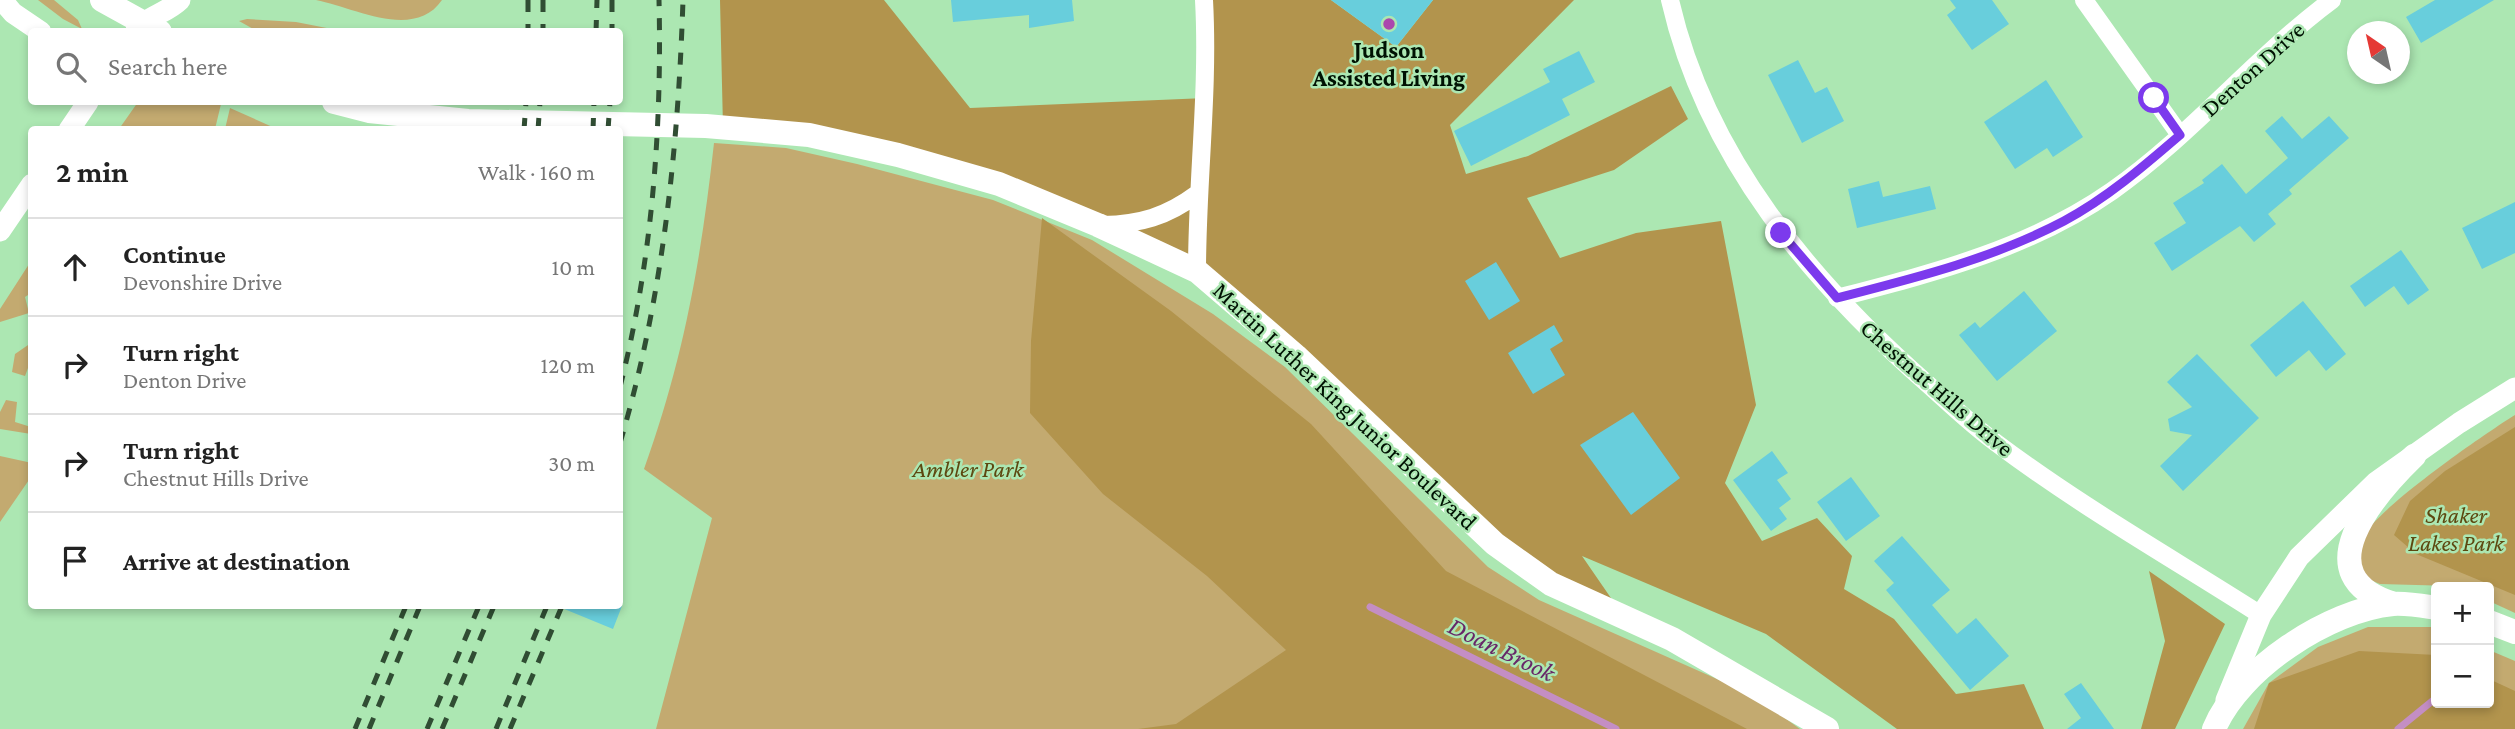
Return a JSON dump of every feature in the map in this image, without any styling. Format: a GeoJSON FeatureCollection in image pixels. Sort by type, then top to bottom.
{"type":"FeatureCollection","features":[{"type":"Feature","properties":{"kind":"main road"},"geometry":{"type":"LineString","coordinates":[[102,0],[144,28]]}},
{"type":"Feature","properties":{"kind":"main road","name":"Martin Luther King Junior Boulevard"},"geometry":{"type":"LineString","coordinates":[[346,105],[369,111],[468,121],[706,126],[809,135],[898,155],[999,184],[1098,225],[1197,271],[1296,356],[1506,552],[1551,584],[1672,639],[1828,729]]}},
{"type":"Feature","properties":{"kind":"main road"},"geometry":{"type":"LineString","coordinates":[[2414,456],[2388,482],[2354,531],[2349,545],[2352,572],[2372,598],[2394,604],[2431,608]]}},
{"type":"Feature","properties":{"kind":"main road"},"geometry":{"type":"LineString","coordinates":[[2217,722],[2264,664],[2311,631],[2369,609],[2394,604]]}},
{"type":"Feature","properties":{"kind":"main road"},"geometry":{"type":"LineString","coordinates":[[2494,624],[2515,632]]}},
{"type":"Feature","properties":{"kind":"street"},"geometry":{"type":"LineString","coordinates":[[134,0],[145,28]]}},
{"type":"Feature","properties":{"kind":"street"},"geometry":{"type":"LineString","coordinates":[[146,28],[180,0]]}},
{"type":"Feature","properties":{"kind":"street"},"geometry":{"type":"LineString","coordinates":[[1197,271],[1197,194],[1205,128],[1208,62],[1204,0]]}},
{"type":"Feature","properties":{"kind":"street","name":"Chestnut Hills Drive"},"geometry":{"type":"LineString","coordinates":[[1670,0],[1692,71],[1733,158],[1778,230],[1837,298],[1894,355],[1994,442],[2139,541],[2261,615]]}},
{"type":"Feature","properties":{"kind":"street"},"geometry":{"type":"LineString","coordinates":[[2084,0],[2180,135]]}},
{"type":"Feature","properties":{"kind":"street","name":"Denton Drive"},"geometry":{"type":"LineString","coordinates":[[1837,298],[1955,267],[2066,220],[2111,192],[2180,135],[2295,29],[2332,0]]}},
{"type":"Feature","properties":{"kind":"street"},"geometry":{"type":"LineString","coordinates":[[7,7],[36,28]]}},
{"type":"Feature","properties":{"kind":"street"},"geometry":{"type":"LineString","coordinates":[[7,7],[28,36]]}},
{"type":"Feature","properties":{"kind":"street"},"geometry":{"type":"LineString","coordinates":[[71,126],[81,105]]}},
{"type":"Feature","properties":{"kind":"street"},"geometry":{"type":"LineString","coordinates":[[0,231],[28,190]]}},
{"type":"Feature","properties":{"kind":"street"},"geometry":{"type":"LineString","coordinates":[[1098,225],[1136,224],[1156,218],[1197,194]]}},
{"type":"Feature","properties":{"kind":"street"},"geometry":{"type":"LineString","coordinates":[[2217,722],[2261,615],[2299,557],[2347,507],[2376,482],[2469,416],[2515,388]]}},
{"type":"Feature","properties":{"kind":"green space"},"geometry":{"type":"Polygon","coordinates":[[[38,0],[54,0],[78,20],[82,28],[63,19],[38,0]]]}},
{"type":"Feature","properties":{"kind":"green space"},"geometry":{"type":"Polygon","coordinates":[[[316,0],[442,0],[430,12],[416,18],[400,20],[365,14],[316,0]]]}},
{"type":"Feature","properties":{"kind":"green space"},"geometry":{"type":"Polygon","coordinates":[[[720,0],[884,0],[970,108],[1206,98],[1204,0],[1331,0],[1396,47],[1433,0],[1574,0],[1450,125],[1466,174],[1528,156],[1671,86],[1688,119],[1614,170],[1527,198],[1560,258],[1636,233],[1721,221],[1756,405],[1725,483],[1762,541],[1817,518],[1852,556],[1844,589],[1894,619],[1956,694],[2024,684],[2044,729],[1897,729],[1766,634],[1582,556],[1624,617],[1551,584],[1197,271],[999,184],[723,127],[720,0]]]}},
{"type":"Feature","properties":{"kind":"green space"},"geometry":{"type":"Polygon","coordinates":[[[247,19],[296,22],[327,28],[252,28],[239,21],[247,19]]]}},
{"type":"Feature","properties":{"kind":"green space"},"geometry":{"type":"Polygon","coordinates":[[[136,105],[221,105],[216,126],[121,126],[136,105]]]}},
{"type":"Feature","properties":{"kind":"green space"},"geometry":{"type":"Polygon","coordinates":[[[230,108],[270,126],[226,126],[230,108]]]}},
{"type":"Feature","properties":{"kind":"green space","name":"Ambler Park"},"geometry":{"type":"Polygon","coordinates":[[[714,143],[786,148],[857,164],[993,200],[1092,240],[1213,314],[1285,367],[1488,567],[1539,600],[1753,695],[1800,729],[656,729],[712,518],[644,469],[670,388],[689,308],[714,143]]]}},
{"type":"Feature","properties":{"kind":"green space"},"geometry":{"type":"Polygon","coordinates":[[[1042,218],[1171,311],[1311,424],[1446,571],[1747,729],[1138,729],[1176,724],[1286,650],[1207,576],[1103,494],[1030,413],[1031,341],[1042,218]]]}},
{"type":"Feature","properties":{"kind":"green space"},"geometry":{"type":"Polygon","coordinates":[[[28,266],[28,295],[25,297],[28,313],[0,322],[0,309],[28,266]]]}},
{"type":"Feature","properties":{"kind":"green space"},"geometry":{"type":"Polygon","coordinates":[[[28,345],[28,368],[25,376],[12,372],[15,354],[28,345]]]}},
{"type":"Feature","properties":{"kind":"green space"},"geometry":{"type":"Polygon","coordinates":[[[6,400],[17,402],[15,422],[28,426],[28,434],[0,429],[0,412],[6,400]]]}},
{"type":"Feature","properties":{"kind":"green space","name":"Shaker Lakes Park"},"geometry":{"type":"Polygon","coordinates":[[[2515,415],[2515,613],[2494,603],[2494,582],[2431,582],[2431,585],[2380,584],[2368,579],[2360,571],[2361,546],[2371,526],[2408,492],[2515,415]]]}},
{"type":"Feature","properties":{"kind":"green space","name":"Shaker Lakes Park"},"geometry":{"type":"Polygon","coordinates":[[[2515,427],[2515,595],[2494,586],[2494,582],[2484,582],[2416,554],[2394,535],[2410,501],[2445,471],[2515,427]]]}},
{"type":"Feature","properties":{"kind":"green space"},"geometry":{"type":"Polygon","coordinates":[[[0,456],[28,462],[28,481],[0,522],[0,456]]]}},
{"type":"Feature","properties":{"kind":"green space"},"geometry":{"type":"Polygon","coordinates":[[[2149,571],[2225,624],[2175,729],[2141,729],[2165,641],[2149,571]]]}},
{"type":"Feature","properties":{"kind":"green space"},"geometry":{"type":"Polygon","coordinates":[[[2368,627],[2431,627],[2431,708],[2494,708],[2494,652],[2515,661],[2515,729],[2243,729],[2269,683],[2318,647],[2368,627]]]}},
{"type":"Feature","properties":{"kind":"green space"},"geometry":{"type":"Polygon","coordinates":[[[2359,651],[2431,655],[2431,708],[2494,708],[2494,681],[2515,691],[2515,729],[2254,729],[2269,683],[2359,651]]]}},
{"type":"Feature","properties":{"kind":"building"},"geometry":{"type":"Polygon","coordinates":[[[951,0],[1072,0],[1074,21],[1029,28],[1029,15],[953,22],[951,0]]]}},
{"type":"Feature","properties":{"kind":"building","name":"Judson Assisted Living"},"geometry":{"type":"Polygon","coordinates":[[[1331,0],[1433,0],[1396,47],[1331,0]]]}},
{"type":"Feature","properties":{"kind":"building"},"geometry":{"type":"Polygon","coordinates":[[[1950,0],[1992,0],[2009,24],[1972,50],[1947,15],[1956,8],[1950,0]]]}},
{"type":"Feature","properties":{"kind":"building"},"geometry":{"type":"Polygon","coordinates":[[[2435,0],[2494,0],[2421,43],[2406,17],[2435,0]]]}},
{"type":"Feature","properties":{"kind":"building"},"geometry":{"type":"Polygon","coordinates":[[[1579,51],[1595,82],[1562,99],[1570,115],[1471,166],[1454,131],[1550,82],[1543,69],[1579,51]]]}},
{"type":"Feature","properties":{"kind":"building"},"geometry":{"type":"Polygon","coordinates":[[[1798,60],[1815,93],[1827,87],[1844,121],[1802,143],[1768,75],[1798,60]]]}},
{"type":"Feature","properties":{"kind":"building"},"geometry":{"type":"Polygon","coordinates":[[[2046,80],[2083,137],[2053,157],[2047,148],[2015,169],[1984,122],[2046,80]]]}},
{"type":"Feature","properties":{"kind":"building"},"geometry":{"type":"Polygon","coordinates":[[[2282,116],[2302,139],[2329,116],[2349,138],[2289,190],[2292,194],[2268,214],[2276,224],[2254,242],[2240,226],[2172,271],[2154,243],[2186,223],[2173,203],[2204,183],[2202,180],[2222,164],[2246,194],[2288,158],[2265,131],[2282,116]]]}},
{"type":"Feature","properties":{"kind":"building"},"geometry":{"type":"Polygon","coordinates":[[[1879,181],[1883,197],[1930,186],[1936,209],[1857,228],[1848,189],[1879,181]]]}},
{"type":"Feature","properties":{"kind":"building"},"geometry":{"type":"Polygon","coordinates":[[[2515,202],[2515,253],[2482,269],[2462,228],[2515,202]]]}},
{"type":"Feature","properties":{"kind":"building"},"geometry":{"type":"Polygon","coordinates":[[[2401,250],[2429,290],[2408,305],[2394,286],[2365,307],[2350,286],[2401,250]]]}},
{"type":"Feature","properties":{"kind":"building"},"geometry":{"type":"Polygon","coordinates":[[[1496,262],[1520,301],[1489,320],[1465,281],[1496,262]]]}},
{"type":"Feature","properties":{"kind":"building"},"geometry":{"type":"Polygon","coordinates":[[[2024,291],[2057,331],[1997,381],[1959,335],[1975,322],[1980,328],[2024,291]]]}},
{"type":"Feature","properties":{"kind":"building"},"geometry":{"type":"Polygon","coordinates":[[[2303,301],[2346,354],[2326,371],[2309,350],[2276,377],[2250,345],[2303,301]]]}},
{"type":"Feature","properties":{"kind":"building"},"geometry":{"type":"Polygon","coordinates":[[[1554,325],[1563,341],[1550,349],[1565,375],[1533,394],[1508,353],[1554,325]]]}},
{"type":"Feature","properties":{"kind":"building"},"geometry":{"type":"Polygon","coordinates":[[[2197,354],[2259,418],[2183,491],[2160,466],[2192,435],[2170,431],[2168,419],[2192,407],[2167,382],[2197,354]]]}},
{"type":"Feature","properties":{"kind":"building"},"geometry":{"type":"Polygon","coordinates":[[[1633,412],[1680,478],[1631,515],[1580,445],[1633,412]]]}},
{"type":"Feature","properties":{"kind":"building"},"geometry":{"type":"Polygon","coordinates":[[[1772,451],[1788,473],[1777,480],[1791,499],[1779,508],[1787,519],[1771,531],[1733,480],[1772,451]]]}},
{"type":"Feature","properties":{"kind":"building"},"geometry":{"type":"Polygon","coordinates":[[[1851,477],[1880,516],[1846,541],[1817,502],[1851,477]]]}},
{"type":"Feature","properties":{"kind":"building"},"geometry":{"type":"Polygon","coordinates":[[[1902,536],[1950,590],[1932,605],[1957,634],[1976,618],[2009,656],[1970,690],[1886,590],[1894,583],[1874,561],[1902,536]]]}},
{"type":"Feature","properties":{"kind":"building"},"geometry":{"type":"Polygon","coordinates":[[[564,609],[621,609],[613,629],[564,609]]]}},
{"type":"Feature","properties":{"kind":"building"},"geometry":{"type":"Polygon","coordinates":[[[2081,683],[2114,729],[2067,729],[2081,718],[2064,694],[2081,683]]]}},
{"type":"Feature","properties":{"kind":"waterway","name":"Doan Brook"},"geometry":{"type":"LineString","coordinates":[[1370,607],[1616,729]]}},
{"type":"Feature","properties":{"kind":"waterway"},"geometry":{"type":"LineString","coordinates":[[2398,729],[2431,702]]}},
{"type":"Feature","properties":{"kind":"railway"},"geometry":{"type":"LineString","coordinates":[[528,0],[528,28]]}},
{"type":"Feature","properties":{"kind":"railway"},"geometry":{"type":"LineString","coordinates":[[543,0],[543,28]]}},
{"type":"Feature","properties":{"kind":"railway"},"geometry":{"type":"LineString","coordinates":[[596,28],[597,0]]}},
{"type":"Feature","properties":{"kind":"railway"},"geometry":{"type":"LineString","coordinates":[[612,0],[612,28]]}},
{"type":"Feature","properties":{"kind":"railway"},"geometry":{"type":"LineString","coordinates":[[623,374],[640,292],[653,195],[659,98],[659,0]]}},
{"type":"Feature","properties":{"kind":"railway"},"geometry":{"type":"LineString","coordinates":[[623,432],[647,334],[666,223],[677,112],[683,0]]}},
{"type":"Feature","properties":{"kind":"railway"},"geometry":{"type":"LineString","coordinates":[[524,126],[526,105]]}},
{"type":"Feature","properties":{"kind":"railway"},"geometry":{"type":"LineString","coordinates":[[538,126],[540,105]]}},
{"type":"Feature","properties":{"kind":"railway"},"geometry":{"type":"LineString","coordinates":[[593,126],[594,105]]}},
{"type":"Feature","properties":{"kind":"railway"},"geometry":{"type":"LineString","coordinates":[[608,126],[610,105]]}},
{"type":"Feature","properties":{"kind":"railway"},"geometry":{"type":"LineString","coordinates":[[355,729],[405,609]]}},
{"type":"Feature","properties":{"kind":"railway"},"geometry":{"type":"LineString","coordinates":[[369,729],[419,609]]}},
{"type":"Feature","properties":{"kind":"railway"},"geometry":{"type":"LineString","coordinates":[[427,729],[478,609]]}},
{"type":"Feature","properties":{"kind":"railway"},"geometry":{"type":"LineString","coordinates":[[442,729],[493,609]]}},
{"type":"Feature","properties":{"kind":"railway"},"geometry":{"type":"LineString","coordinates":[[496,729],[546,609]]}},
{"type":"Feature","properties":{"kind":"railway"},"geometry":{"type":"LineString","coordinates":[[510,729],[561,609]]}},
{"type":"Feature","properties":{"kind":"place","name":"Judson Assisted Living"},"geometry":{"type":"Point","coordinates":[1389,24]}},
{"type":"Feature","properties":{"kind":"route"},"geometry":{"type":"LineString","coordinates":[[1781,233],[1837,298],[1955,267],[2010,246],[2066,220],[2111,192],[2138,171],[2180,135],[2154,98]]}}]}
